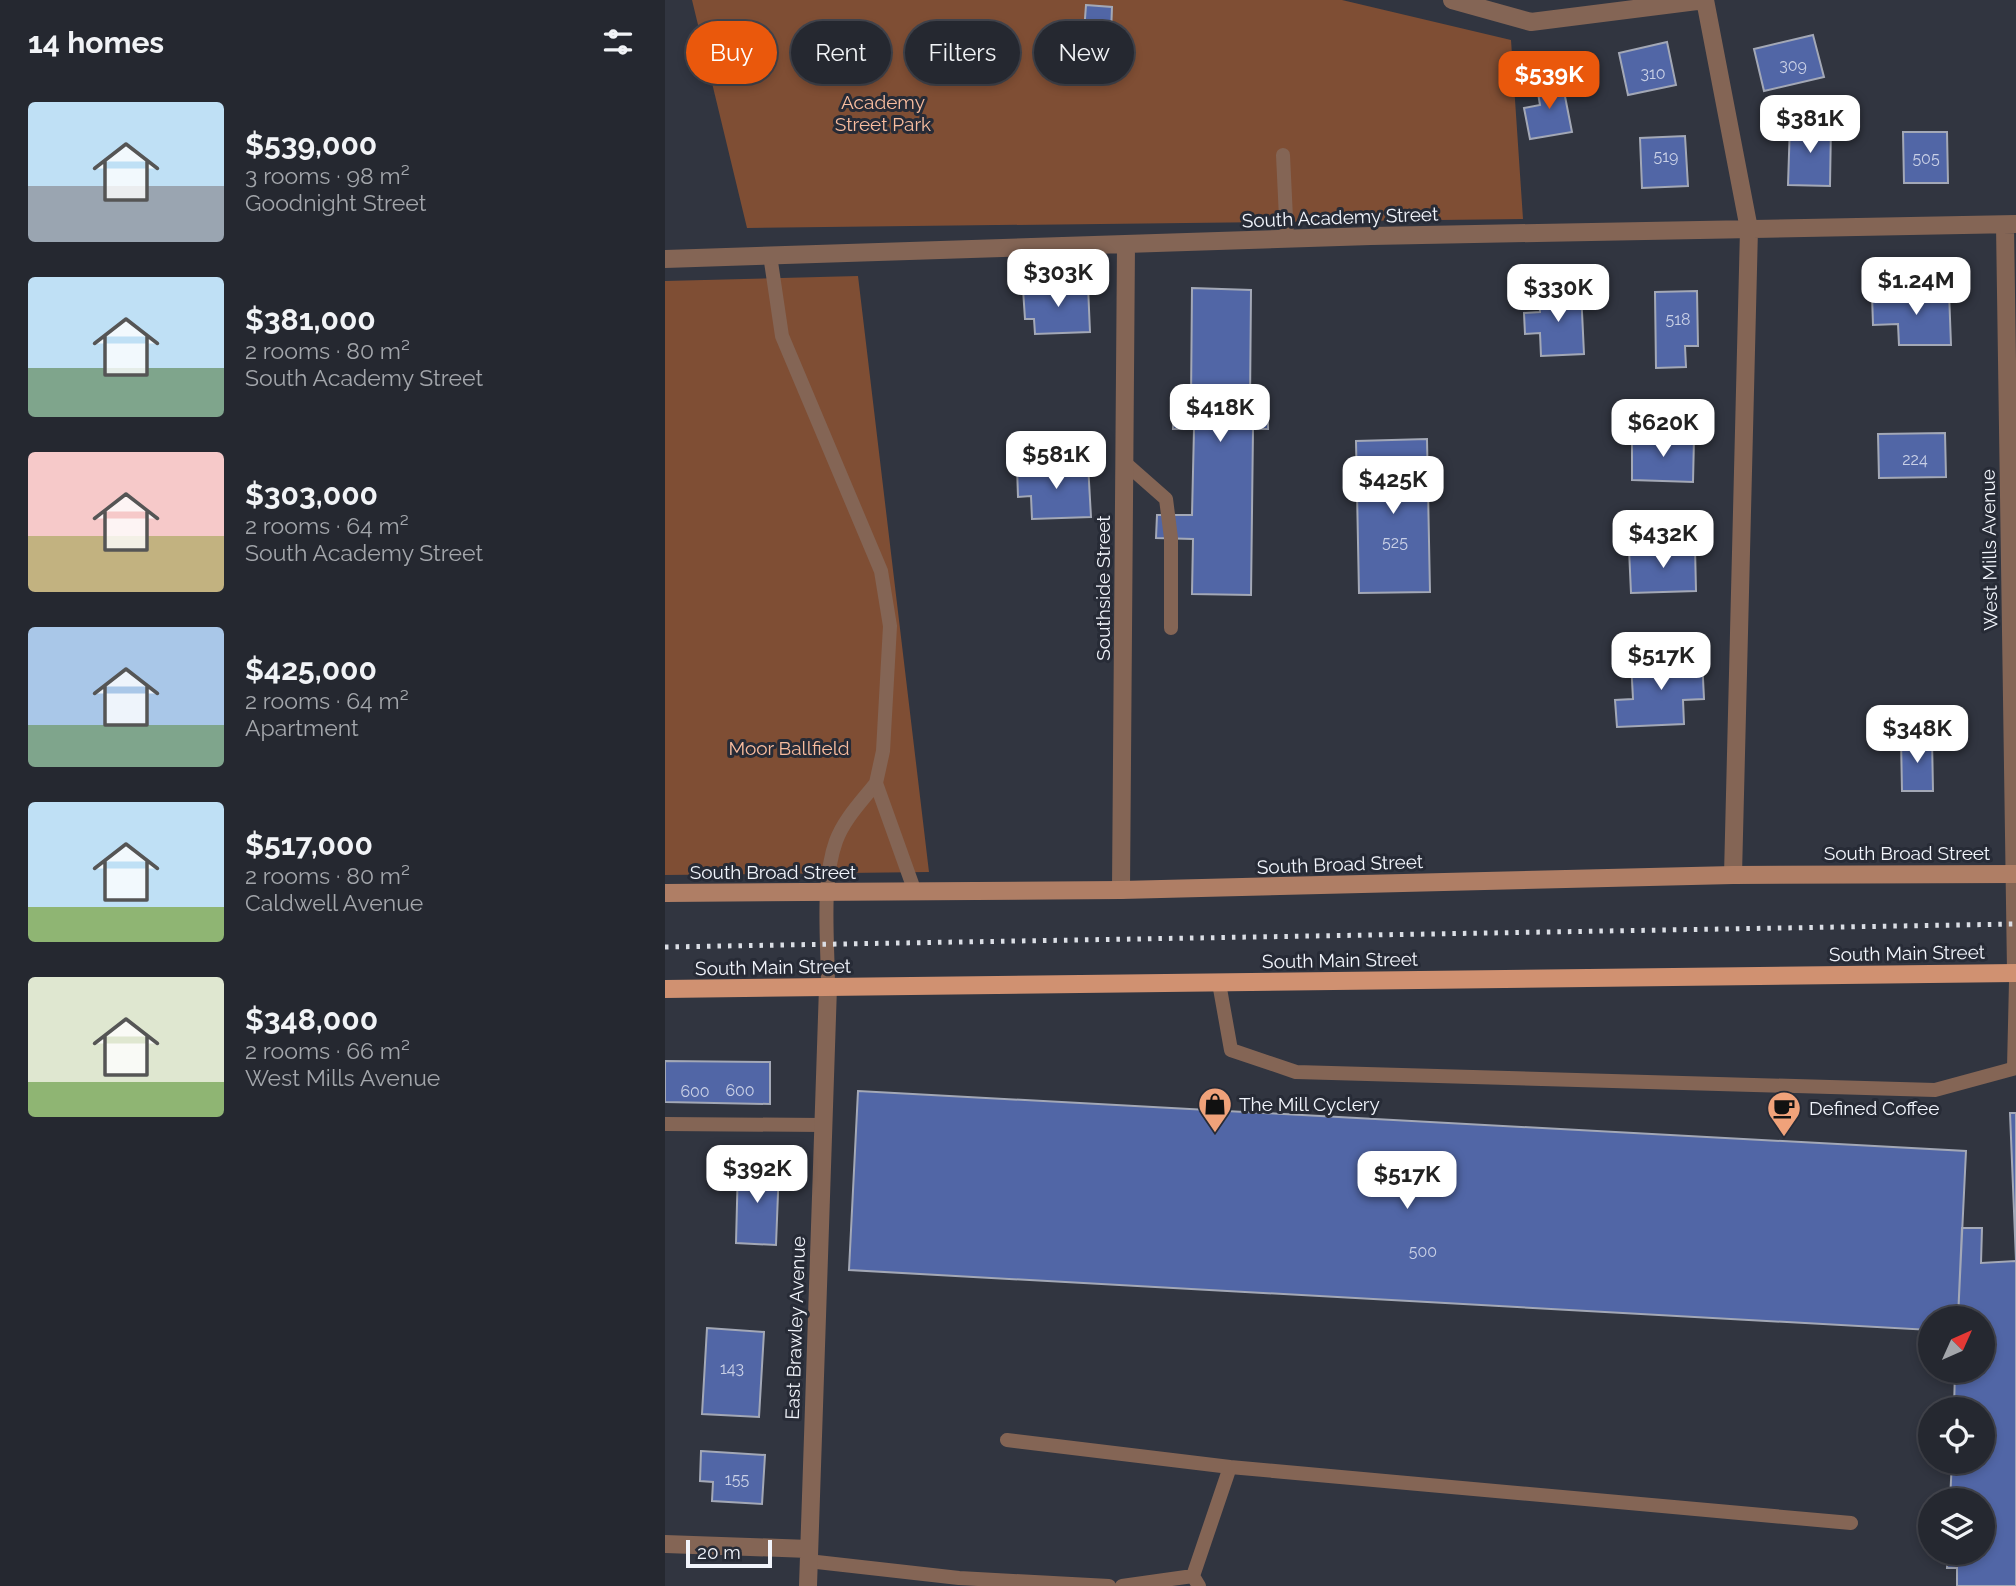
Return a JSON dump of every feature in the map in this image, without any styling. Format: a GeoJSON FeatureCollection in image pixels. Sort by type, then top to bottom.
{"type":"FeatureCollection","features":[{"type":"Feature","properties":{"kind":"main road","name":"South Main Street"},"geometry":{"type":"LineString","coordinates":[[665,989],[2016,971]]}},
{"type":"Feature","properties":{"kind":"street"},"geometry":{"type":"LineString","coordinates":[[1452,0],[1531,22],[1705,0],[1749,229],[1733,874]]}},
{"type":"Feature","properties":{"kind":"street","name":"South Academy Street"},"geometry":{"type":"LineString","coordinates":[[665,259],[1287,239],[2011,224]]}},
{"type":"Feature","properties":{"kind":"street","name":"West Mills Avenue"},"geometry":{"type":"LineString","coordinates":[[2011,224],[2016,971]]}},
{"type":"Feature","properties":{"kind":"street","name":"Southside Street"},"geometry":{"type":"LineString","coordinates":[[1121,890],[1126,244]]}},
{"type":"Feature","properties":{"kind":"street","name":"South Broad Street"},"geometry":{"type":"LineString","coordinates":[[665,893],[1121,890],[1733,874],[2015,874]]}},
{"type":"Feature","properties":{"kind":"street","name":"East Brawley Avenue"},"geometry":{"type":"LineString","coordinates":[[808,1586],[828,987]]}},
{"type":"Feature","properties":{"kind":"street"},"geometry":{"type":"LineString","coordinates":[[665,1544],[809,1555]]}},
{"type":"Feature","properties":{"kind":"lane"},"geometry":{"type":"LineString","coordinates":[[1283,155],[1287,239]]}},
{"type":"Feature","properties":{"kind":"lane"},"geometry":{"type":"LineString","coordinates":[[770,256],[782,336],[881,570],[890,626],[883,751],[876,783],[847,820],[835,842],[828,892],[828,987]]}},
{"type":"Feature","properties":{"kind":"lane"},"geometry":{"type":"LineString","coordinates":[[1124,463],[1166,499],[1171,538],[1171,628]]}},
{"type":"Feature","properties":{"kind":"lane"},"geometry":{"type":"LineString","coordinates":[[876,783],[915,892]]}},
{"type":"Feature","properties":{"kind":"lane"},"geometry":{"type":"LineString","coordinates":[[1219,983],[1231,1050],[1296,1072],[1935,1090],[2015,1068],[2016,981]]}},
{"type":"Feature","properties":{"kind":"lane"},"geometry":{"type":"LineString","coordinates":[[665,1124],[823,1125]]}},
{"type":"Feature","properties":{"kind":"lane"},"geometry":{"type":"LineString","coordinates":[[1007,1440],[1230,1467],[1851,1523]]}},
{"type":"Feature","properties":{"kind":"lane"},"geometry":{"type":"LineString","coordinates":[[1122,1586],[1196,1581],[1230,1467]]}},
{"type":"Feature","properties":{"kind":"lane"},"geometry":{"type":"LineString","coordinates":[[809,1555],[959,1578],[1109,1586]]}},
{"type":"Feature","properties":{"kind":"green space","name":"Academy Street Park"},"geometry":{"type":"Polygon","coordinates":[[[692,0],[1342,0],[1511,40],[1523,219],[747,228],[712,84],[777,84],[777,21],[697,21],[692,0]]]}},
{"type":"Feature","properties":{"kind":"green space","name":"Moor Ballfield"},"geometry":{"type":"Polygon","coordinates":[[[858,276],[929,872],[665,875],[665,281],[858,276]]]}},
{"type":"Feature","properties":{"kind":"building"},"geometry":{"type":"Polygon","coordinates":[[[1086,5],[1112,7],[1111,21],[1085,21],[1086,5]]]}},
{"type":"Feature","properties":{"kind":"building"},"geometry":{"type":"Polygon","coordinates":[[[1813,35],[1824,77],[1764,91],[1754,49],[1813,35]]]}},
{"type":"Feature","properties":{"kind":"building"},"geometry":{"type":"Polygon","coordinates":[[[1667,42],[1676,85],[1628,95],[1619,53],[1667,42]]]}},
{"type":"Feature","properties":{"kind":"building"},"geometry":{"type":"Polygon","coordinates":[[[1561,76],[1572,132],[1530,139],[1524,108],[1540,105],[1536,81],[1561,76]]]}},
{"type":"Feature","properties":{"kind":"building"},"geometry":{"type":"Polygon","coordinates":[[[1790,124],[1831,125],[1830,186],[1788,185],[1790,124]]]}},
{"type":"Feature","properties":{"kind":"building"},"geometry":{"type":"Polygon","coordinates":[[[1903,132],[1947,132],[1948,183],[1904,183],[1903,132]]]}},
{"type":"Feature","properties":{"kind":"building"},"geometry":{"type":"Polygon","coordinates":[[[1685,136],[1688,186],[1642,188],[1640,138],[1685,136]]]}},
{"type":"Feature","properties":{"kind":"building"},"geometry":{"type":"Polygon","coordinates":[[[1088,286],[1090,332],[1035,334],[1034,319],[1025,319],[1023,289],[1088,286]]]}},
{"type":"Feature","properties":{"kind":"building"},"geometry":{"type":"Polygon","coordinates":[[[1192,288],[1251,290],[1250,403],[1268,403],[1268,429],[1253,429],[1251,595],[1192,594],[1193,539],[1156,538],[1157,515],[1192,515],[1194,429],[1173,429],[1174,402],[1191,402],[1192,288]]]}},
{"type":"Feature","properties":{"kind":"building"},"geometry":{"type":"Polygon","coordinates":[[[1581,291],[1584,354],[1541,356],[1540,333],[1525,334],[1524,313],[1540,312],[1539,293],[1581,291]]]}},
{"type":"Feature","properties":{"kind":"building"},"geometry":{"type":"Polygon","coordinates":[[[1697,291],[1698,346],[1685,346],[1686,367],[1656,368],[1655,292],[1697,291]]]}},
{"type":"Feature","properties":{"kind":"building"},"geometry":{"type":"Polygon","coordinates":[[[1949,292],[1951,345],[1899,345],[1898,324],[1873,325],[1872,295],[1949,292]]]}},
{"type":"Feature","properties":{"kind":"building"},"geometry":{"type":"Polygon","coordinates":[[[1945,433],[1946,477],[1879,478],[1878,434],[1945,433]]]}},
{"type":"Feature","properties":{"kind":"building"},"geometry":{"type":"Polygon","coordinates":[[[1632,437],[1694,438],[1693,482],[1632,480],[1632,437]]]}},
{"type":"Feature","properties":{"kind":"building"},"geometry":{"type":"Polygon","coordinates":[[[1427,439],[1430,592],[1359,593],[1356,441],[1427,439]]]}},
{"type":"Feature","properties":{"kind":"building"},"geometry":{"type":"Polygon","coordinates":[[[1088,464],[1091,517],[1032,519],[1031,496],[1018,497],[1017,467],[1088,464]]]}},
{"type":"Feature","properties":{"kind":"building"},"geometry":{"type":"Polygon","coordinates":[[[1695,547],[1696,591],[1631,593],[1629,549],[1695,547]]]}},
{"type":"Feature","properties":{"kind":"building"},"geometry":{"type":"Polygon","coordinates":[[[1702,658],[1704,699],[1683,700],[1684,724],[1617,727],[1615,700],[1633,699],[1631,661],[1702,658]]]}},
{"type":"Feature","properties":{"kind":"building"},"geometry":{"type":"Polygon","coordinates":[[[1901,739],[1932,739],[1933,791],[1902,791],[1901,739]]]}},
{"type":"Feature","properties":{"kind":"building"},"geometry":{"type":"Polygon","coordinates":[[[665,1061],[770,1062],[770,1104],[665,1102],[665,1061]]]}},
{"type":"Feature","properties":{"kind":"building"},"geometry":{"type":"Polygon","coordinates":[[[858,1091],[1966,1151],[1959,1306],[1918,1306],[1918,1329],[849,1270],[858,1091]]]}},
{"type":"Feature","properties":{"kind":"building"},"geometry":{"type":"Polygon","coordinates":[[[2010,1113],[2016,1113],[2016,1260],[2010,1113]]]}},
{"type":"Feature","properties":{"kind":"building"},"geometry":{"type":"Polygon","coordinates":[[[738,1165],[779,1167],[776,1245],[736,1243],[738,1165]]]}},
{"type":"Feature","properties":{"kind":"building"},"geometry":{"type":"Polygon","coordinates":[[[1962,1228],[1982,1228],[1981,1263],[2016,1261],[2016,1586],[1957,1586],[1957,1568],[1947,1568],[1947,1565],[1995,1565],[1995,1488],[1951,1488],[1951,1474],[1995,1474],[1995,1397],[1954,1397],[1955,1383],[1995,1383],[1995,1306],[1959,1306],[1962,1228]]]}},
{"type":"Feature","properties":{"kind":"building"},"geometry":{"type":"Polygon","coordinates":[[[707,1328],[764,1332],[759,1417],[702,1414],[707,1328]]]}},
{"type":"Feature","properties":{"kind":"building"},"geometry":{"type":"Polygon","coordinates":[[[701,1451],[765,1455],[762,1504],[712,1501],[713,1482],[700,1481],[701,1451]]]}},
{"type":"Feature","properties":{"kind":"railway"},"geometry":{"type":"LineString","coordinates":[[665,947],[2016,924]]}},
{"type":"Feature","properties":{"kind":"place","name":"The Mill Cyclery"},"geometry":{"type":"Point","coordinates":[1215,1134]}},
{"type":"Feature","properties":{"kind":"place","name":"Defined Coffee"},"geometry":{"type":"Point","coordinates":[1784,1138]}}]}
